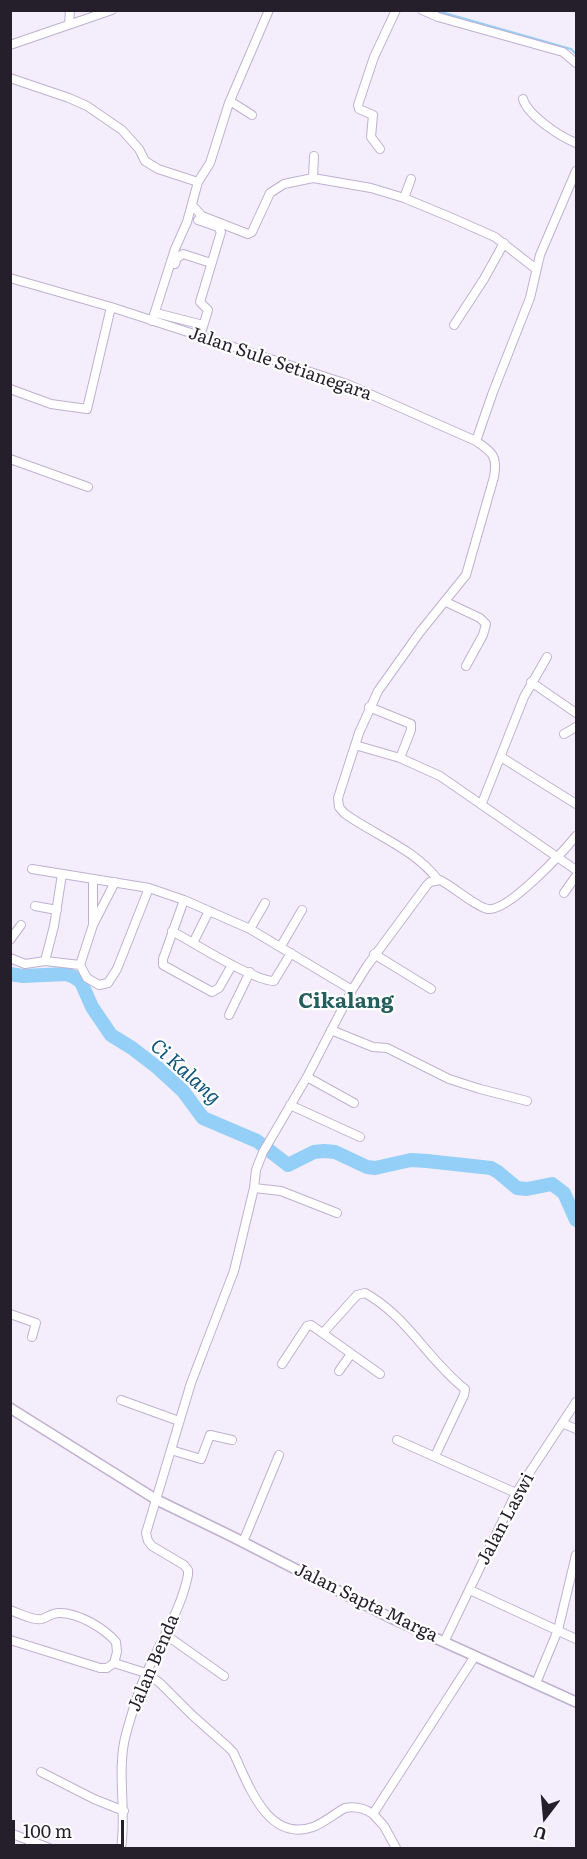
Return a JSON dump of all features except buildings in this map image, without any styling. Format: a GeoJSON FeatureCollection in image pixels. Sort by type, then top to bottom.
{"type":"FeatureCollection","features":[{"type":"Feature","properties":{"kind":"main road","name":"Jalan Sapta Marga"},"geometry":{"type":"LineString","coordinates":[[10,1408],[157,1500],[379,1612],[576,1702]]}},
{"type":"Feature","properties":{"kind":"street"},"geometry":{"type":"LineString","coordinates":[[69,24],[70,10]]}},
{"type":"Feature","properties":{"kind":"street"},"geometry":{"type":"LineString","coordinates":[[10,45],[112,10]]}},
{"type":"Feature","properties":{"kind":"street"},"geometry":{"type":"LineString","coordinates":[[152,321],[198,182],[212,159],[230,101],[269,10]]}},
{"type":"Feature","properties":{"kind":"street"},"geometry":{"type":"LineString","coordinates":[[380,149],[371,137],[373,116],[358,109],[358,105],[374,57],[396,10]]}},
{"type":"Feature","properties":{"kind":"street"},"geometry":{"type":"LineString","coordinates":[[422,10],[438,17],[563,52],[576,63]]}},
{"type":"Feature","properties":{"kind":"street"},"geometry":{"type":"LineString","coordinates":[[10,78],[87,106],[122,130],[139,149],[145,161],[158,169],[198,182]]}},
{"type":"Feature","properties":{"kind":"street"},"geometry":{"type":"LineString","coordinates":[[523,99],[530,111],[545,124],[562,137],[576,143]]}},
{"type":"Feature","properties":{"kind":"street"},"geometry":{"type":"LineString","coordinates":[[230,101],[252,115]]}},
{"type":"Feature","properties":{"kind":"street"},"geometry":{"type":"LineString","coordinates":[[313,178],[314,156]]}},
{"type":"Feature","properties":{"kind":"street"},"geometry":{"type":"LineString","coordinates":[[476,441],[530,298],[542,249],[576,171]]}},
{"type":"Feature","properties":{"kind":"street"},"geometry":{"type":"LineString","coordinates":[[192,205],[202,216],[248,234],[256,226],[270,193],[284,184],[313,178],[371,188],[404,198],[486,231],[536,269]]}},
{"type":"Feature","properties":{"kind":"street"},"geometry":{"type":"LineString","coordinates":[[404,198],[411,179]]}},
{"type":"Feature","properties":{"kind":"street"},"geometry":{"type":"LineString","coordinates":[[198,220],[221,229],[200,302],[208,309],[200,336]]}},
{"type":"Feature","properties":{"kind":"street"},"geometry":{"type":"LineString","coordinates":[[454,325],[504,243]]}},
{"type":"Feature","properties":{"kind":"street"},"geometry":{"type":"LineString","coordinates":[[166,292],[180,255],[187,254],[211,262]]}},
{"type":"Feature","properties":{"kind":"street","name":"Jalan Sule Setianegara"},"geometry":{"type":"LineString","coordinates":[[10,278],[111,307],[348,384],[476,441],[493,454],[496,467],[494,477],[471,563],[463,580],[420,632],[384,681],[369,707],[339,795],[340,809],[417,858],[438,880]]}},
{"type":"Feature","properties":{"kind":"street"},"geometry":{"type":"LineString","coordinates":[[10,389],[51,404],[87,409],[111,307]]}},
{"type":"Feature","properties":{"kind":"street"},"geometry":{"type":"LineString","coordinates":[[156,313],[202,325]]}},
{"type":"Feature","properties":{"kind":"street"},"geometry":{"type":"LineString","coordinates":[[10,459],[88,487]]}},
{"type":"Feature","properties":{"kind":"street"},"geometry":{"type":"LineString","coordinates":[[446,602],[480,618],[486,624],[483,635],[466,666]]}},
{"type":"Feature","properties":{"kind":"street"},"geometry":{"type":"LineString","coordinates":[[482,803],[531,682],[547,657]]}},
{"type":"Feature","properties":{"kind":"street"},"geometry":{"type":"LineString","coordinates":[[531,682],[576,713]]}},
{"type":"Feature","properties":{"kind":"street"},"geometry":{"type":"LineString","coordinates":[[369,707],[411,724],[411,730],[400,758]]}},
{"type":"Feature","properties":{"kind":"street"},"geometry":{"type":"LineString","coordinates":[[564,734],[576,727]]}},
{"type":"Feature","properties":{"kind":"street"},"geometry":{"type":"LineString","coordinates":[[355,745],[400,758],[440,776],[576,870]]}},
{"type":"Feature","properties":{"kind":"street"},"geometry":{"type":"LineString","coordinates":[[501,757],[576,804]]}},
{"type":"Feature","properties":{"kind":"street"},"geometry":{"type":"LineString","coordinates":[[157,1500],[197,1363],[234,1271],[254,1188],[256,1170],[262,1154],[374,954],[430,882],[438,880],[484,908],[495,909],[513,898],[557,858],[576,837]]}},
{"type":"Feature","properties":{"kind":"street"},"geometry":{"type":"LineString","coordinates":[[32,869],[149,888],[183,900],[250,929],[352,990]]}},
{"type":"Feature","properties":{"kind":"street"},"geometry":{"type":"LineString","coordinates":[[45,961],[57,910],[62,874]]}},
{"type":"Feature","properties":{"kind":"street"},"geometry":{"type":"LineString","coordinates":[[564,892],[576,876]]}},
{"type":"Feature","properties":{"kind":"street"},"geometry":{"type":"LineString","coordinates":[[93,880],[93,925]]}},
{"type":"Feature","properties":{"kind":"street"},"geometry":{"type":"LineString","coordinates":[[115,882],[93,925],[80,965],[87,978],[93,983],[102,985],[110,981],[117,969],[149,888]]}},
{"type":"Feature","properties":{"kind":"street"},"geometry":{"type":"LineString","coordinates":[[183,900],[162,960],[167,968],[214,992],[222,985],[232,965]]}},
{"type":"Feature","properties":{"kind":"street"},"geometry":{"type":"LineString","coordinates":[[250,929],[265,903]]}},
{"type":"Feature","properties":{"kind":"street"},"geometry":{"type":"LineString","coordinates":[[34,906],[57,910]]}},
{"type":"Feature","properties":{"kind":"street"},"geometry":{"type":"LineString","coordinates":[[281,946],[302,910]]}},
{"type":"Feature","properties":{"kind":"street"},"geometry":{"type":"LineString","coordinates":[[193,943],[209,911]]}},
{"type":"Feature","properties":{"kind":"street"},"geometry":{"type":"LineString","coordinates":[[10,940],[21,924]]}},
{"type":"Feature","properties":{"kind":"street"},"geometry":{"type":"LineString","coordinates":[[172,932],[232,965],[261,978],[274,981],[291,953]]}},
{"type":"Feature","properties":{"kind":"street"},"geometry":{"type":"LineString","coordinates":[[374,954],[431,989]]}},
{"type":"Feature","properties":{"kind":"street"},"geometry":{"type":"LineString","coordinates":[[10,958],[25,964],[45,961],[80,965]]}},
{"type":"Feature","properties":{"kind":"street"},"geometry":{"type":"LineString","coordinates":[[229,1015],[250,972]]}},
{"type":"Feature","properties":{"kind":"street"},"geometry":{"type":"LineString","coordinates":[[332,1030],[373,1047],[387,1048],[449,1079],[526,1101]]}},
{"type":"Feature","properties":{"kind":"street"},"geometry":{"type":"LineString","coordinates":[[307,1077],[354,1103]]}},
{"type":"Feature","properties":{"kind":"street"},"geometry":{"type":"LineString","coordinates":[[290,1106],[360,1137]]}},
{"type":"Feature","properties":{"kind":"street"},"geometry":{"type":"LineString","coordinates":[[254,1188],[281,1191],[337,1213]]}},
{"type":"Feature","properties":{"kind":"street"},"geometry":{"type":"LineString","coordinates":[[323,1333],[357,1295],[365,1293],[393,1314],[415,1335],[446,1372],[465,1389],[435,1456]]}},
{"type":"Feature","properties":{"kind":"street"},"geometry":{"type":"LineString","coordinates":[[10,1314],[36,1323],[32,1337]]}},
{"type":"Feature","properties":{"kind":"street"},"geometry":{"type":"LineString","coordinates":[[282,1364],[308,1326],[312,1325],[380,1374]]}},
{"type":"Feature","properties":{"kind":"street"},"geometry":{"type":"LineString","coordinates":[[339,1371],[351,1354]]}},
{"type":"Feature","properties":{"kind":"street"},"geometry":{"type":"LineString","coordinates":[[121,1400],[179,1421]]}},
{"type":"Feature","properties":{"kind":"street","name":"Jalan Laswi"},"geometry":{"type":"LineString","coordinates":[[444,1642],[516,1493],[576,1402]]}},
{"type":"Feature","properties":{"kind":"street"},"geometry":{"type":"LineString","coordinates":[[562,1423],[576,1430]]}},
{"type":"Feature","properties":{"kind":"street"},"geometry":{"type":"LineString","coordinates":[[171,1450],[201,1459],[210,1435],[232,1440]]}},
{"type":"Feature","properties":{"kind":"street"},"geometry":{"type":"LineString","coordinates":[[397,1440],[516,1493]]}},
{"type":"Feature","properties":{"kind":"street"},"geometry":{"type":"LineString","coordinates":[[243,1542],[268,1487],[279,1455]]}},
{"type":"Feature","properties":{"kind":"street","name":"Jalan Benda"},"geometry":{"type":"LineString","coordinates":[[121,1848],[124,1811],[124,1746],[146,1673],[166,1635],[185,1587],[188,1572],[182,1563],[148,1541],[146,1533],[157,1500]]}},
{"type":"Feature","properties":{"kind":"street"},"geometry":{"type":"LineString","coordinates":[[536,1683],[558,1630],[576,1555]]}},
{"type":"Feature","properties":{"kind":"street"},"geometry":{"type":"LineString","coordinates":[[470,1590],[576,1638]]}},
{"type":"Feature","properties":{"kind":"street"},"geometry":{"type":"LineString","coordinates":[[10,1610],[40,1619],[53,1613],[64,1613],[89,1622],[116,1642],[117,1652],[114,1663],[107,1668],[100,1668],[10,1640]]}},
{"type":"Feature","properties":{"kind":"street"},"geometry":{"type":"LineString","coordinates":[[166,1635],[224,1676]]}},
{"type":"Feature","properties":{"kind":"street"},"geometry":{"type":"LineString","coordinates":[[373,1814],[475,1656]]}},
{"type":"Feature","properties":{"kind":"street"},"geometry":{"type":"LineString","coordinates":[[114,1663],[146,1673],[169,1690],[192,1715],[233,1752],[255,1798],[278,1824],[296,1829],[313,1827],[345,1808],[362,1808],[373,1814],[384,1826],[396,1848]]}},
{"type":"Feature","properties":{"kind":"street"},"geometry":{"type":"LineString","coordinates":[[41,1772],[94,1799],[124,1811]]}},
{"type":"Feature","properties":{"kind":"street"},"geometry":{"type":"LineString","coordinates":[[10,1833],[50,1848]]}},
{"type":"Feature","properties":{"kind":"waterway"},"geometry":{"type":"LineString","coordinates":[[434,10],[571,49],[576,54]]}},
{"type":"Feature","properties":{"kind":"waterway","name":"Ci Kalang"},"geometry":{"type":"LineString","coordinates":[[10,974],[23,976],[66,974],[74,977],[81,982],[92,1007],[111,1035],[158,1068],[183,1091],[203,1118],[257,1141],[288,1165],[314,1152],[324,1151],[335,1152],[367,1167],[375,1168],[411,1160],[491,1168],[517,1188],[527,1189],[552,1184],[564,1193],[576,1220]]}},
{"type":"Feature","properties":{"kind":"district","name":"Cikalang"},"geometry":{"type":"Point","coordinates":[346,1002]}}]}
